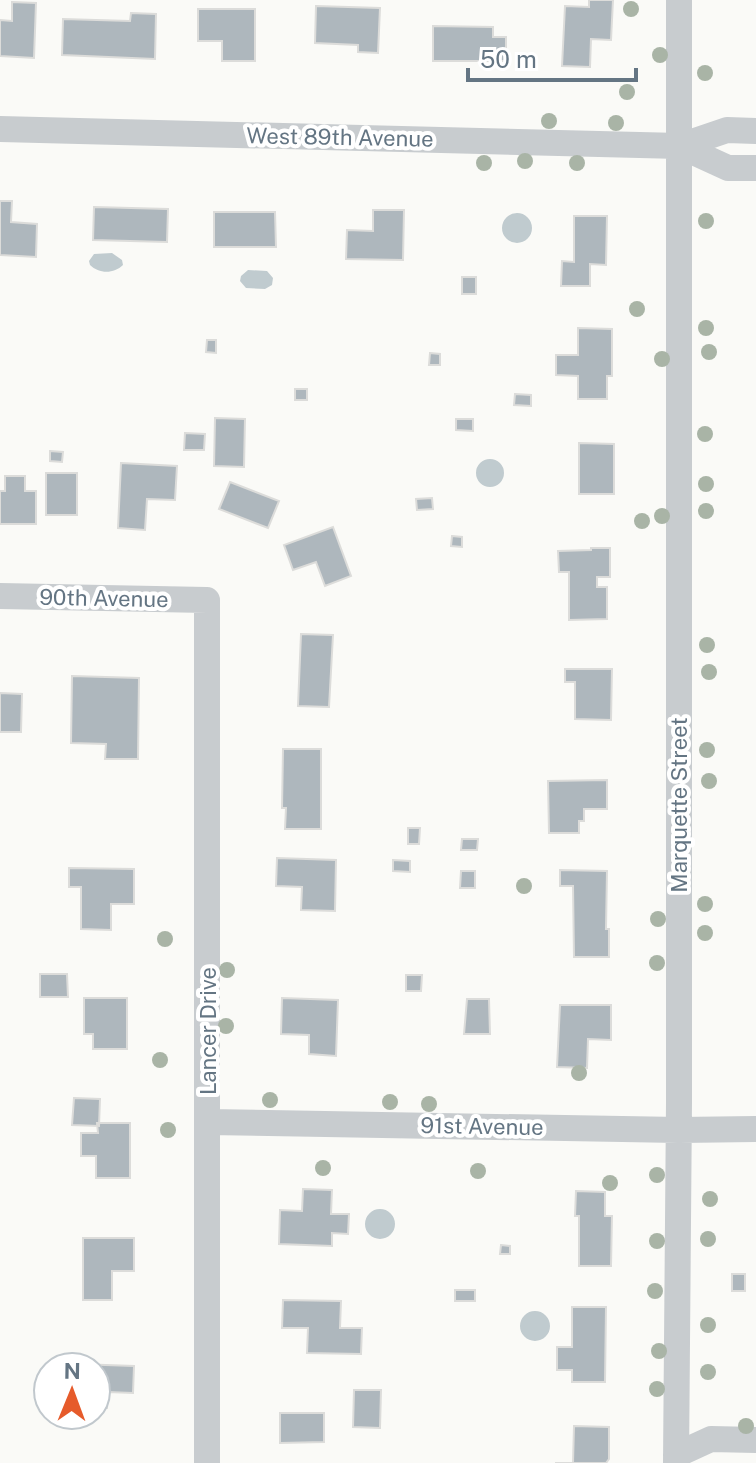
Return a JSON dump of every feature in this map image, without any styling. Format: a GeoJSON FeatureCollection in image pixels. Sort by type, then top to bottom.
{"type":"FeatureCollection","features":[{"type":"Feature","properties":{"kind":"street","name":"Marquette Street"},"geometry":{"type":"LineString","coordinates":[[679,0],[680,1460]]}},
{"type":"Feature","properties":{"kind":"street","name":"West 89th Avenue"},"geometry":{"type":"LineString","coordinates":[[0,129],[680,146],[727,130],[756,131]]}},
{"type":"Feature","properties":{"kind":"street","name":"West 89th Avenue"},"geometry":{"type":"LineString","coordinates":[[680,146],[728,168],[756,168]]}},
{"type":"Feature","properties":{"kind":"street","name":"90th Avenue"},"geometry":{"type":"LineString","coordinates":[[0,596],[207,600]]}},
{"type":"Feature","properties":{"kind":"street","name":"Lancer Drive"},"geometry":{"type":"LineString","coordinates":[[207,600],[207,1463]]}},
{"type":"Feature","properties":{"kind":"street","name":"91st Avenue"},"geometry":{"type":"LineString","coordinates":[[208,1122],[756,1129]]}},
{"type":"Feature","properties":{"kind":"street"},"geometry":{"type":"LineString","coordinates":[[680,1460],[711,1439],[756,1440]]}},
{"type":"Feature","properties":{"kind":"shaded area"},"geometry":{"type":"Polygon","coordinates":[[[517,213],[528,217],[532,228],[528,239],[517,243],[506,239],[502,228],[506,217],[517,213]]]}},
{"type":"Feature","properties":{"kind":"shaded area"},"geometry":{"type":"Polygon","coordinates":[[[112,253],[122,260],[123,265],[119,268],[102,271],[90,265],[94,254],[112,253]]]}},
{"type":"Feature","properties":{"kind":"shaded area"},"geometry":{"type":"Polygon","coordinates":[[[248,270],[267,271],[273,278],[272,285],[265,289],[246,288],[240,281],[248,270]]]}},
{"type":"Feature","properties":{"kind":"shaded area"},"geometry":{"type":"Polygon","coordinates":[[[490,459],[500,463],[504,473],[500,483],[490,487],[480,483],[476,473],[480,463],[490,459]]]}},
{"type":"Feature","properties":{"kind":"shaded area"},"geometry":{"type":"Polygon","coordinates":[[[380,1209],[391,1213],[395,1224],[391,1235],[380,1239],[369,1235],[365,1224],[369,1213],[380,1209]]]}},
{"type":"Feature","properties":{"kind":"shaded area"},"geometry":{"type":"Polygon","coordinates":[[[535,1311],[546,1315],[550,1326],[546,1337],[535,1341],[524,1337],[520,1326],[524,1315],[535,1311]]]}},
{"type":"Feature","properties":{"kind":"building"},"geometry":{"type":"Polygon","coordinates":[[[589,0],[613,0],[611,40],[591,39],[590,67],[562,66],[565,6],[589,7],[589,0]]]}},
{"type":"Feature","properties":{"kind":"building"},"geometry":{"type":"Polygon","coordinates":[[[12,2],[36,3],[34,58],[0,56],[0,20],[12,21],[12,2]]]}},
{"type":"Feature","properties":{"kind":"building"},"geometry":{"type":"Polygon","coordinates":[[[316,6],[380,8],[378,53],[358,52],[358,45],[315,43],[316,6]]]}},
{"type":"Feature","properties":{"kind":"building"},"geometry":{"type":"Polygon","coordinates":[[[198,9],[255,9],[255,61],[222,61],[222,41],[198,41],[198,9]]]}},
{"type":"Feature","properties":{"kind":"building"},"geometry":{"type":"Polygon","coordinates":[[[131,13],[156,14],[155,59],[62,55],[63,19],[130,21],[131,13]]]}},
{"type":"Feature","properties":{"kind":"building"},"geometry":{"type":"Polygon","coordinates":[[[433,26],[493,27],[493,37],[506,37],[506,61],[433,61],[433,26]]]}},
{"type":"Feature","properties":{"kind":"building"},"geometry":{"type":"Polygon","coordinates":[[[0,201],[12,201],[11,222],[37,224],[36,257],[0,255],[0,201]]]}},
{"type":"Feature","properties":{"kind":"building"},"geometry":{"type":"Polygon","coordinates":[[[94,207],[168,209],[167,242],[93,240],[94,207]]]}},
{"type":"Feature","properties":{"kind":"building"},"geometry":{"type":"Polygon","coordinates":[[[373,210],[404,210],[403,260],[346,259],[347,230],[373,231],[373,210]]]}},
{"type":"Feature","properties":{"kind":"building"},"geometry":{"type":"Polygon","coordinates":[[[214,212],[275,212],[276,247],[214,247],[214,212]]]}},
{"type":"Feature","properties":{"kind":"building"},"geometry":{"type":"Polygon","coordinates":[[[574,216],[607,216],[606,265],[590,264],[590,286],[561,286],[562,261],[574,262],[574,216]]]}},
{"type":"Feature","properties":{"kind":"building"},"geometry":{"type":"Polygon","coordinates":[[[462,277],[476,277],[476,294],[462,294],[462,277]]]}},
{"type":"Feature","properties":{"kind":"building"},"geometry":{"type":"Polygon","coordinates":[[[578,328],[612,329],[612,376],[607,376],[607,399],[578,399],[578,376],[556,375],[556,355],[578,355],[578,328]]]}},
{"type":"Feature","properties":{"kind":"building"},"geometry":{"type":"Polygon","coordinates":[[[207,340],[216,340],[216,353],[206,352],[207,340]]]}},
{"type":"Feature","properties":{"kind":"building"},"geometry":{"type":"Polygon","coordinates":[[[430,353],[440,354],[440,365],[429,365],[430,353]]]}},
{"type":"Feature","properties":{"kind":"building"},"geometry":{"type":"Polygon","coordinates":[[[295,389],[307,389],[307,400],[295,400],[295,389]]]}},
{"type":"Feature","properties":{"kind":"building"},"geometry":{"type":"Polygon","coordinates":[[[515,394],[531,395],[531,406],[514,405],[515,394]]]}},
{"type":"Feature","properties":{"kind":"building"},"geometry":{"type":"Polygon","coordinates":[[[215,418],[245,419],[244,467],[214,466],[215,418]]]}},
{"type":"Feature","properties":{"kind":"building"},"geometry":{"type":"Polygon","coordinates":[[[456,419],[473,419],[473,431],[456,430],[456,419]]]}},
{"type":"Feature","properties":{"kind":"building"},"geometry":{"type":"Polygon","coordinates":[[[185,433],[205,434],[204,450],[184,450],[185,433]]]}},
{"type":"Feature","properties":{"kind":"building"},"geometry":{"type":"Polygon","coordinates":[[[579,443],[614,444],[614,494],[579,494],[579,443]]]}},
{"type":"Feature","properties":{"kind":"building"},"geometry":{"type":"Polygon","coordinates":[[[50,451],[63,452],[62,462],[50,461],[50,451]]]}},
{"type":"Feature","properties":{"kind":"building"},"geometry":{"type":"Polygon","coordinates":[[[121,463],[177,466],[175,500],[147,499],[145,530],[118,528],[121,463]]]}},
{"type":"Feature","properties":{"kind":"building"},"geometry":{"type":"Polygon","coordinates":[[[46,473],[77,473],[77,515],[46,515],[46,473]]]}},
{"type":"Feature","properties":{"kind":"building"},"geometry":{"type":"Polygon","coordinates":[[[5,476],[25,476],[25,491],[36,491],[36,524],[0,524],[0,491],[5,491],[5,476]]]}},
{"type":"Feature","properties":{"kind":"building"},"geometry":{"type":"Polygon","coordinates":[[[230,482],[279,501],[268,528],[219,509],[230,482]]]}},
{"type":"Feature","properties":{"kind":"building"},"geometry":{"type":"Polygon","coordinates":[[[432,498],[433,509],[417,510],[416,499],[432,498]]]}},
{"type":"Feature","properties":{"kind":"building"},"geometry":{"type":"Polygon","coordinates":[[[333,527],[351,576],[325,586],[316,562],[293,570],[284,545],[333,527]]]}},
{"type":"Feature","properties":{"kind":"building"},"geometry":{"type":"Polygon","coordinates":[[[452,536],[462,537],[462,547],[451,546],[452,536]]]}},
{"type":"Feature","properties":{"kind":"building"},"geometry":{"type":"Polygon","coordinates":[[[610,548],[610,577],[597,577],[597,587],[607,587],[607,619],[569,620],[569,572],[559,572],[558,551],[610,548]]]}},
{"type":"Feature","properties":{"kind":"building"},"geometry":{"type":"Polygon","coordinates":[[[301,634],[333,635],[329,707],[298,706],[301,634]]]}},
{"type":"Feature","properties":{"kind":"building"},"geometry":{"type":"Polygon","coordinates":[[[565,669],[612,669],[611,720],[575,719],[575,682],[565,682],[565,669]]]}},
{"type":"Feature","properties":{"kind":"building"},"geometry":{"type":"Polygon","coordinates":[[[72,676],[139,678],[138,759],[105,759],[106,744],[71,743],[72,676]]]}},
{"type":"Feature","properties":{"kind":"building"},"geometry":{"type":"Polygon","coordinates":[[[0,693],[22,694],[21,732],[0,732],[0,693]]]}},
{"type":"Feature","properties":{"kind":"building"},"geometry":{"type":"Polygon","coordinates":[[[283,749],[321,749],[321,829],[285,829],[286,808],[282,808],[283,749]]]}},
{"type":"Feature","properties":{"kind":"building"},"geometry":{"type":"Polygon","coordinates":[[[607,780],[607,809],[584,809],[584,821],[579,821],[579,833],[549,833],[548,781],[607,780]]]}},
{"type":"Feature","properties":{"kind":"building"},"geometry":{"type":"Polygon","coordinates":[[[408,828],[420,828],[419,844],[408,844],[408,828]]]}},
{"type":"Feature","properties":{"kind":"building"},"geometry":{"type":"Polygon","coordinates":[[[462,839],[478,839],[477,850],[461,850],[462,839]]]}},
{"type":"Feature","properties":{"kind":"building"},"geometry":{"type":"Polygon","coordinates":[[[277,858],[336,860],[335,911],[301,910],[302,887],[276,886],[277,858]]]}},
{"type":"Feature","properties":{"kind":"building"},"geometry":{"type":"Polygon","coordinates":[[[393,860],[410,861],[410,872],[393,871],[393,860]]]}},
{"type":"Feature","properties":{"kind":"building"},"geometry":{"type":"Polygon","coordinates":[[[69,868],[134,869],[134,904],[111,904],[111,930],[81,929],[81,887],[69,887],[69,868]]]}},
{"type":"Feature","properties":{"kind":"building"},"geometry":{"type":"Polygon","coordinates":[[[560,870],[607,871],[609,957],[574,957],[573,886],[560,886],[560,870]]]}},
{"type":"Feature","properties":{"kind":"building"},"geometry":{"type":"Polygon","coordinates":[[[461,871],[475,871],[475,888],[460,888],[461,871]]]}},
{"type":"Feature","properties":{"kind":"building"},"geometry":{"type":"Polygon","coordinates":[[[40,974],[67,974],[68,997],[40,997],[40,974]]]}},
{"type":"Feature","properties":{"kind":"building"},"geometry":{"type":"Polygon","coordinates":[[[406,975],[422,975],[421,991],[406,991],[406,975]]]}},
{"type":"Feature","properties":{"kind":"building"},"geometry":{"type":"Polygon","coordinates":[[[84,998],[127,998],[127,1049],[93,1049],[93,1034],[84,1034],[84,998]]]}},
{"type":"Feature","properties":{"kind":"building"},"geometry":{"type":"Polygon","coordinates":[[[282,998],[338,1000],[336,1056],[309,1054],[309,1035],[281,1034],[282,998]]]}},
{"type":"Feature","properties":{"kind":"building"},"geometry":{"type":"Polygon","coordinates":[[[467,999],[489,999],[490,1034],[464,1034],[467,999]]]}},
{"type":"Feature","properties":{"kind":"building"},"geometry":{"type":"Polygon","coordinates":[[[560,1005],[611,1005],[611,1040],[588,1039],[587,1068],[557,1067],[560,1005]]]}},
{"type":"Feature","properties":{"kind":"building"},"geometry":{"type":"Polygon","coordinates":[[[74,1098],[100,1099],[99,1126],[72,1125],[74,1098]]]}},
{"type":"Feature","properties":{"kind":"building"},"geometry":{"type":"Polygon","coordinates":[[[97,1123],[130,1123],[130,1178],[96,1178],[96,1156],[81,1156],[81,1133],[98,1133],[97,1123]]]}},
{"type":"Feature","properties":{"kind":"building"},"geometry":{"type":"Polygon","coordinates":[[[303,1189],[332,1190],[331,1214],[349,1214],[348,1234],[332,1233],[332,1246],[279,1244],[280,1210],[302,1211],[303,1189]]]}},
{"type":"Feature","properties":{"kind":"building"},"geometry":{"type":"Polygon","coordinates":[[[576,1191],[605,1192],[605,1216],[612,1216],[611,1266],[579,1266],[576,1191]]]}},
{"type":"Feature","properties":{"kind":"building"},"geometry":{"type":"Polygon","coordinates":[[[83,1238],[134,1238],[134,1271],[112,1271],[112,1300],[83,1300],[83,1238]]]}},
{"type":"Feature","properties":{"kind":"building"},"geometry":{"type":"Polygon","coordinates":[[[501,1245],[510,1246],[510,1254],[500,1254],[501,1245]]]}},
{"type":"Feature","properties":{"kind":"building"},"geometry":{"type":"Polygon","coordinates":[[[732,1274],[745,1274],[745,1291],[732,1291],[732,1274]]]}},
{"type":"Feature","properties":{"kind":"building"},"geometry":{"type":"Polygon","coordinates":[[[455,1290],[475,1290],[475,1301],[455,1301],[455,1290]]]}},
{"type":"Feature","properties":{"kind":"building"},"geometry":{"type":"Polygon","coordinates":[[[283,1300],[341,1301],[340,1328],[362,1328],[361,1354],[307,1353],[308,1328],[282,1328],[283,1300]]]}},
{"type":"Feature","properties":{"kind":"building"},"geometry":{"type":"Polygon","coordinates":[[[572,1307],[606,1307],[605,1382],[572,1382],[572,1370],[557,1370],[557,1347],[572,1347],[572,1307]]]}},
{"type":"Feature","properties":{"kind":"building"},"geometry":{"type":"Polygon","coordinates":[[[112,1365],[134,1366],[133,1393],[112,1392],[112,1365]]]}},
{"type":"Feature","properties":{"kind":"building"},"geometry":{"type":"Polygon","coordinates":[[[354,1390],[381,1390],[380,1428],[353,1427],[354,1390]]]}},
{"type":"Feature","properties":{"kind":"building"},"geometry":{"type":"Polygon","coordinates":[[[280,1413],[324,1413],[324,1442],[280,1443],[280,1413]]]}},
{"type":"Feature","properties":{"kind":"building"},"geometry":{"type":"Polygon","coordinates":[[[574,1426],[609,1427],[609,1459],[606,1463],[573,1463],[574,1426]]]}}]}
